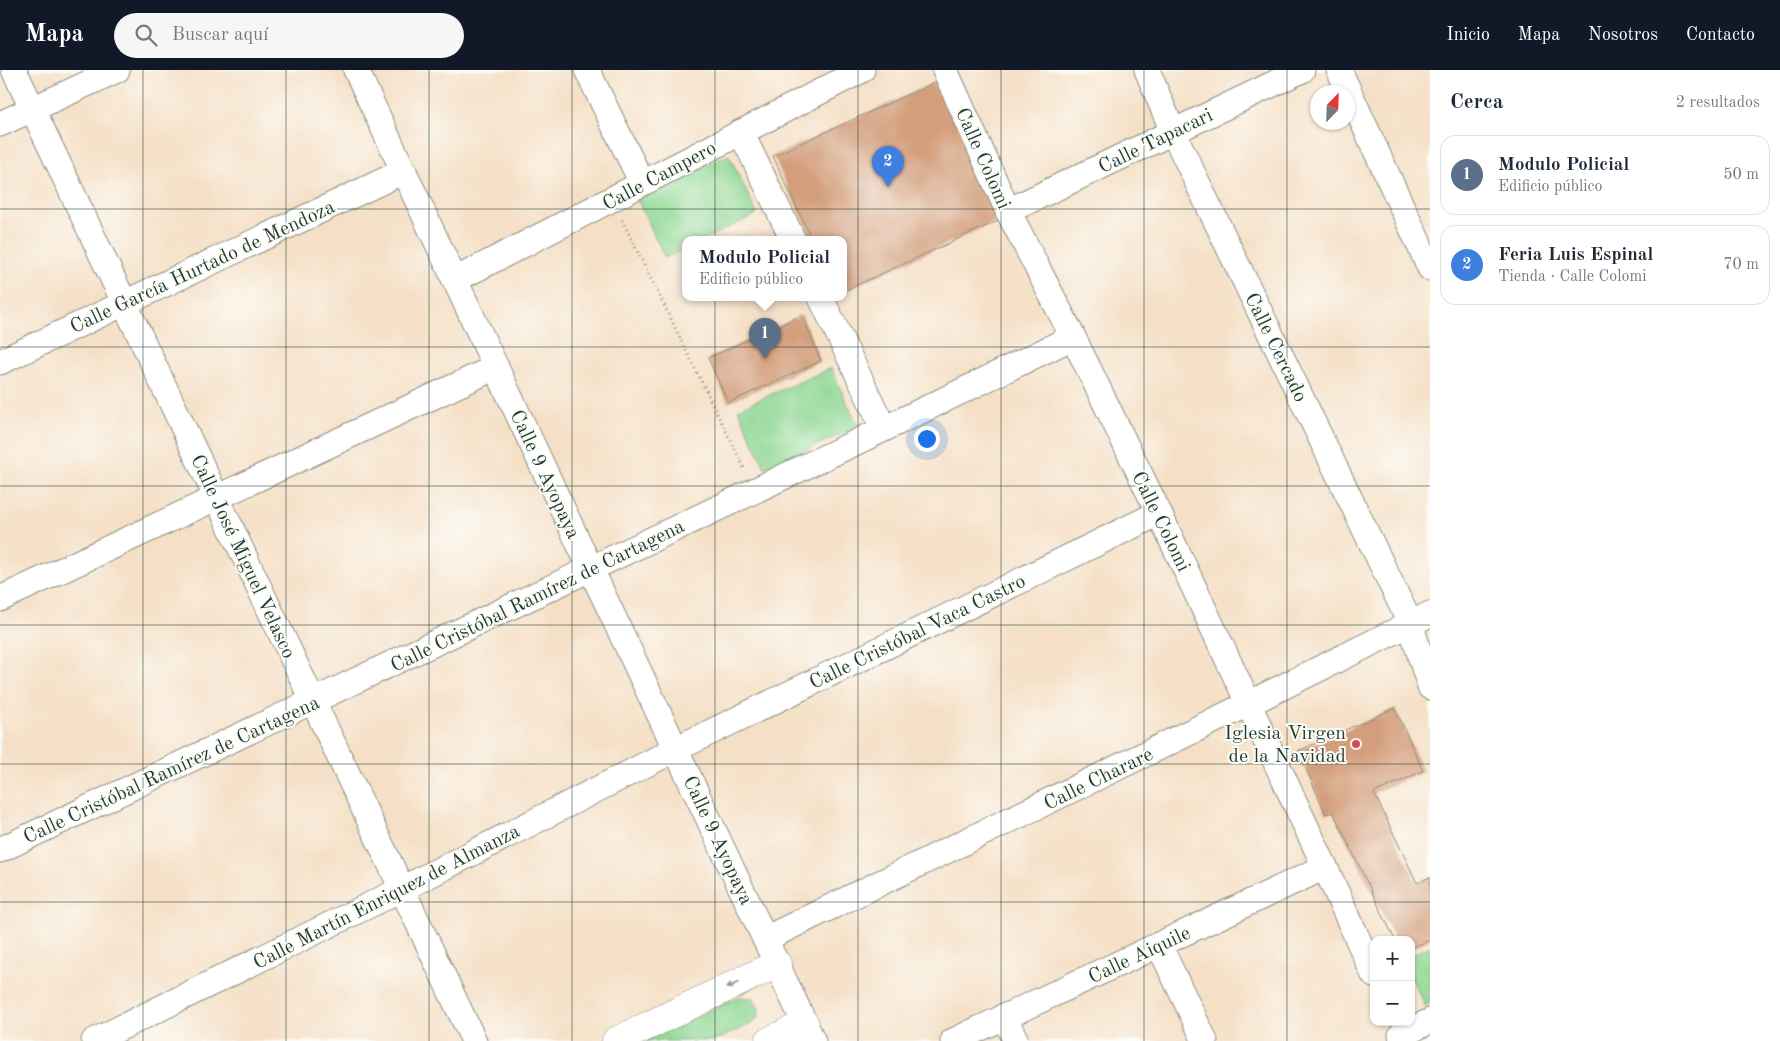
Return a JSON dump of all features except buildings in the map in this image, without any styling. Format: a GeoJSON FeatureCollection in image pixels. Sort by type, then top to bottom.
{"type":"FeatureCollection","features":[{"type":"Feature","properties":{"kind":"street","name":"Calle José Miguel Velasco"},"geometry":{"type":"LineString","coordinates":[[14,70],[474,1041]]}},
{"type":"Feature","properties":{"kind":"street"},"geometry":{"type":"LineString","coordinates":[[0,124],[117,70]]}},
{"type":"Feature","properties":{"kind":"street","name":"Calle 9 Ayopaya"},"geometry":{"type":"LineString","coordinates":[[356,70],[809,1033]]}},
{"type":"Feature","properties":{"kind":"street"},"geometry":{"type":"LineString","coordinates":[[587,70],[642,183]]}},
{"type":"Feature","properties":{"kind":"street","name":"Calle Campero"},"geometry":{"type":"LineString","coordinates":[[455,280],[862,70]]}},
{"type":"Feature","properties":{"kind":"street","name":"Calle Colomi"},"geometry":{"type":"LineString","coordinates":[[945,70],[1008,212],[1073,337],[1159,513],[1370,966]]}},
{"type":"Feature","properties":{"kind":"street","name":"Calle Cercado"},"geometry":{"type":"LineString","coordinates":[[1147,70],[1173,132],[1420,618],[1430,687]]}},
{"type":"Feature","properties":{"kind":"street","name":"Calle Tapacari"},"geometry":{"type":"LineString","coordinates":[[1008,212],[1302,70]]}},
{"type":"Feature","properties":{"kind":"street"},"geometry":{"type":"LineString","coordinates":[[1339,70],[1430,268]]}},
{"type":"Feature","properties":{"kind":"street"},"geometry":{"type":"LineString","coordinates":[[741,132],[791,236]]}},
{"type":"Feature","properties":{"kind":"street","name":"Calle García Hurtado de Mendoza"},"geometry":{"type":"LineString","coordinates":[[0,362],[404,171]]}},
{"type":"Feature","properties":{"kind":"street"},"geometry":{"type":"LineString","coordinates":[[822,301],[884,429]]}},
{"type":"Feature","properties":{"kind":"street","name":"Calle Cristóbal Ramírez de Cartagena"},"geometry":{"type":"LineString","coordinates":[[0,850],[591,570],[1073,337]]}},
{"type":"Feature","properties":{"kind":"street"},"geometry":{"type":"LineString","coordinates":[[0,599],[496,367]]}},
{"type":"Feature","properties":{"kind":"street","name":"Calle Cristóbal Vaca Castro"},"geometry":{"type":"LineString","coordinates":[[676,749],[1159,513]]}},
{"type":"Feature","properties":{"kind":"street","name":"Calle Charare"},"geometry":{"type":"LineString","coordinates":[[765,940],[1420,618]]}},
{"type":"Feature","properties":{"kind":"street","name":"Calle Martín Enriquez de Almanza"},"geometry":{"type":"LineString","coordinates":[[94,1041],[402,889],[676,749]]}},
{"type":"Feature","properties":{"kind":"street","name":"Calle Aiquile"},"geometry":{"type":"LineString","coordinates":[[953,1041],[1324,866]]}},
{"type":"Feature","properties":{"kind":"street"},"geometry":{"type":"LineString","coordinates":[[1159,945],[1205,1041]]}},
{"type":"Feature","properties":{"kind":"street"},"geometry":{"type":"LineString","coordinates":[[616,1041],[777,964]]}},
{"type":"Feature","properties":{"kind":"street"},"geometry":{"type":"LineString","coordinates":[[1004,1016],[1016,1041]]}},
{"type":"Feature","properties":{"kind":"street"},"geometry":{"type":"LineString","coordinates":[[1400,1033],[1430,1020]]}},
{"type":"Feature","properties":{"kind":"street"},"geometry":{"type":"LineString","coordinates":[[769,1041],[809,1033]]}},
{"type":"Feature","properties":{"kind":"path"},"geometry":{"type":"LineString","coordinates":[[612,200],[755,491]]}},
{"type":"Feature","properties":{"kind":"green space"},"geometry":{"type":"Polygon","coordinates":[[[729,155],[757,214],[710,236],[682,236],[682,250],[665,258],[637,199],[729,155]]]}},
{"type":"Feature","properties":{"kind":"green space"},"geometry":{"type":"Polygon","coordinates":[[[831,368],[858,427],[765,468],[738,409],[831,368]]]}},
{"type":"Feature","properties":{"kind":"green space"},"geometry":{"type":"Polygon","coordinates":[[[1430,946],[1430,1003],[1425,1006],[1415,985],[1415,953],[1430,946]]]}},
{"type":"Feature","properties":{"kind":"green space"},"geometry":{"type":"Polygon","coordinates":[[[738,997],[753,998],[759,1009],[758,1017],[753,1023],[714,1041],[645,1041],[738,997]]]}},
{"type":"Feature","properties":{"kind":"place","name":"Feria Luis Espinal"},"geometry":{"type":"Point","coordinates":[888,187]}},
{"type":"Feature","properties":{"kind":"place","name":"Modulo Policial"},"geometry":{"type":"Point","coordinates":[765,359]}},
{"type":"Feature","properties":{"kind":"place","name":"Iglesia Virgen de la Navidad"},"geometry":{"type":"Point","coordinates":[1356,744]}}]}
